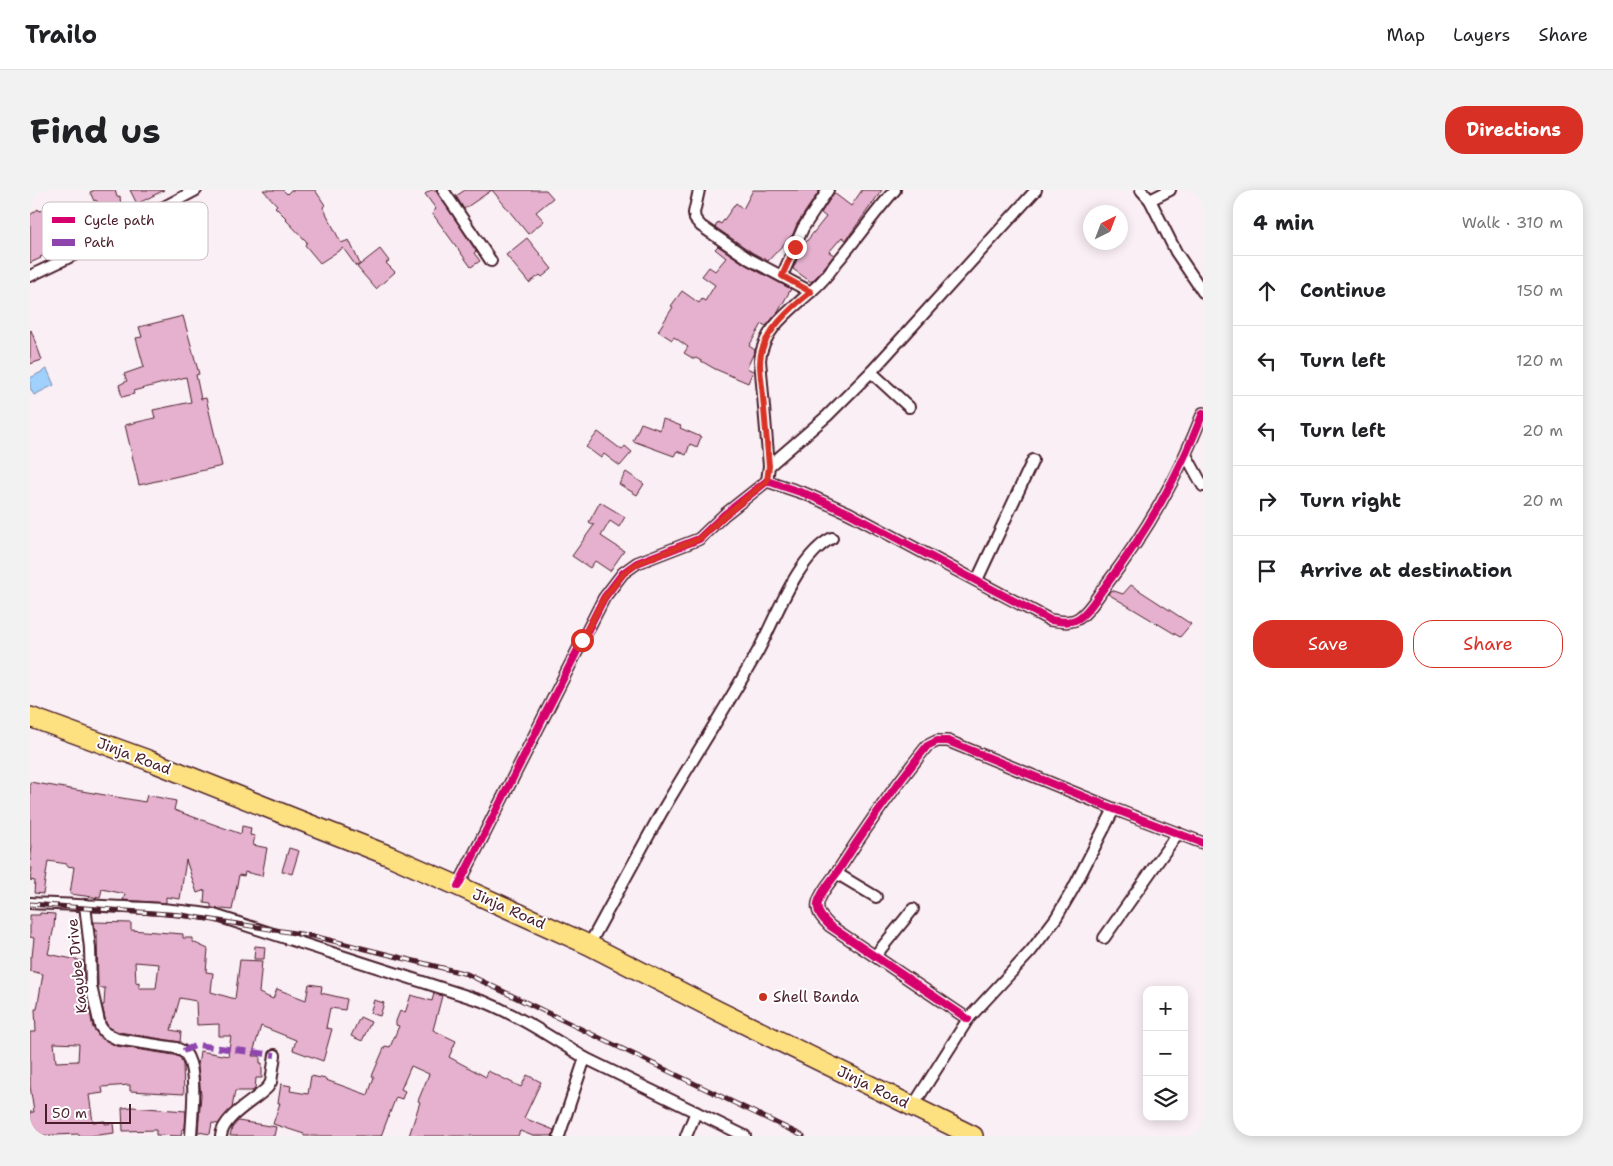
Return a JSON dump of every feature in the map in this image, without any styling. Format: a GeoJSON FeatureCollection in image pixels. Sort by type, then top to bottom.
{"type":"FeatureCollection","features":[{"type":"Feature","properties":{"kind":"highway","name":"Jinja Road"},"geometry":{"type":"LineString","coordinates":[[30,717],[148,760],[280,812],[390,856],[458,886],[589,945],[734,1019],[973,1136]]}},
{"type":"Feature","properties":{"kind":"street"},"geometry":{"type":"LineString","coordinates":[[174,202],[196,190]]}},
{"type":"Feature","properties":{"kind":"street"},"geometry":{"type":"LineString","coordinates":[[443,190],[491,260]]}},
{"type":"Feature","properties":{"kind":"street"},"geometry":{"type":"LineString","coordinates":[[699,190],[694,213],[695,219],[702,226],[749,259],[811,292]]}},
{"type":"Feature","properties":{"kind":"street"},"geometry":{"type":"LineString","coordinates":[[782,276],[803,228],[828,190]]}},
{"type":"Feature","properties":{"kind":"street"},"geometry":{"type":"LineString","coordinates":[[458,886],[604,598],[624,573],[638,563],[699,539],[767,481],[769,466],[761,374],[761,352],[766,340],[791,308],[811,292],[840,260],[877,210],[895,190]]}},
{"type":"Feature","properties":{"kind":"street"},"geometry":{"type":"LineString","coordinates":[[769,466],[827,416],[872,372],[1036,190]]}},
{"type":"Feature","properties":{"kind":"street"},"geometry":{"type":"LineString","coordinates":[[1141,190],[1150,200],[1176,252],[1203,292]]}},
{"type":"Feature","properties":{"kind":"street"},"geometry":{"type":"LineString","coordinates":[[1150,200],[1170,190]]}},
{"type":"Feature","properties":{"kind":"street"},"geometry":{"type":"LineString","coordinates":[[30,276],[63,260]]}},
{"type":"Feature","properties":{"kind":"street"},"geometry":{"type":"LineString","coordinates":[[872,372],[909,406]]}},
{"type":"Feature","properties":{"kind":"street"},"geometry":{"type":"LineString","coordinates":[[767,481],[806,494],[848,513],[1050,620],[1072,622],[1084,614],[1117,570],[1146,526],[1167,492],[1186,455],[1203,412]]}},
{"type":"Feature","properties":{"kind":"street"},"geometry":{"type":"LineString","coordinates":[[1186,455],[1203,486]]}},
{"type":"Feature","properties":{"kind":"street"},"geometry":{"type":"LineString","coordinates":[[977,580],[1033,460]]}},
{"type":"Feature","properties":{"kind":"street"},"geometry":{"type":"LineString","coordinates":[[589,945],[660,815],[758,650],[790,586],[814,551],[832,538]]}},
{"type":"Feature","properties":{"kind":"street"},"geometry":{"type":"LineString","coordinates":[[968,1019],[830,926],[820,916],[818,903],[836,873],[927,746],[937,740],[948,742],[1203,843]]}},
{"type":"Feature","properties":{"kind":"street"},"geometry":{"type":"LineString","coordinates":[[913,1106],[968,1019],[1043,937],[1073,889],[1114,809]]}},
{"type":"Feature","properties":{"kind":"street"},"geometry":{"type":"LineString","coordinates":[[1104,938],[1178,833]]}},
{"type":"Feature","properties":{"kind":"street"},"geometry":{"type":"LineString","coordinates":[[836,873],[876,897]]}},
{"type":"Feature","properties":{"kind":"street"},"geometry":{"type":"LineString","coordinates":[[30,903],[188,911],[224,918],[485,1002],[508,1011],[585,1058],[745,1136]]}},
{"type":"Feature","properties":{"kind":"street","name":"Kagube Drive"},"geometry":{"type":"LineString","coordinates":[[85,905],[90,948],[91,986],[100,1026],[110,1037],[176,1048],[183,1051],[188,1057],[193,1084],[191,1136]]}},
{"type":"Feature","properties":{"kind":"street"},"geometry":{"type":"LineString","coordinates":[[875,956],[913,909]]}},
{"type":"Feature","properties":{"kind":"street"},"geometry":{"type":"LineString","coordinates":[[221,1136],[224,1126],[231,1117],[268,1086],[275,1055]]}},
{"type":"Feature","properties":{"kind":"street"},"geometry":{"type":"LineString","coordinates":[[559,1136],[585,1058]]}},
{"type":"Feature","properties":{"kind":"street"},"geometry":{"type":"LineString","coordinates":[[686,1136],[696,1112]]}},
{"type":"Feature","properties":{"kind":"water"},"geometry":{"type":"Polygon","coordinates":[[[47,369],[54,385],[34,395],[30,388],[30,378],[47,369]]]}},
{"type":"Feature","properties":{"kind":"building"},"geometry":{"type":"Polygon","coordinates":[[[95,190],[115,190],[117,197],[120,196],[120,202],[94,201],[90,192],[95,190]]]}},
{"type":"Feature","properties":{"kind":"building"},"geometry":{"type":"Polygon","coordinates":[[[130,190],[164,190],[141,202],[136,202],[130,190]]]}},
{"type":"Feature","properties":{"kind":"building"},"geometry":{"type":"Polygon","coordinates":[[[263,190],[283,190],[287,194],[291,190],[315,190],[325,205],[323,207],[341,243],[349,240],[360,264],[356,266],[343,248],[320,263],[305,245],[307,242],[275,207],[277,205],[263,190]]]}},
{"type":"Feature","properties":{"kind":"building"},"geometry":{"type":"Polygon","coordinates":[[[431,190],[436,190],[476,251],[474,253],[480,261],[471,267],[432,213],[436,209],[425,194],[431,190]]]}},
{"type":"Feature","properties":{"kind":"building"},"geometry":{"type":"Polygon","coordinates":[[[465,190],[492,190],[464,209],[456,196],[465,190]]]}},
{"type":"Feature","properties":{"kind":"building"},"geometry":{"type":"Polygon","coordinates":[[[492,190],[546,190],[553,198],[536,212],[544,221],[528,234],[492,190]]]}},
{"type":"Feature","properties":{"kind":"building"},"geometry":{"type":"Polygon","coordinates":[[[753,190],[820,190],[797,224],[793,234],[768,261],[715,227],[718,222],[721,224],[736,203],[743,209],[753,190]]]}},
{"type":"Feature","properties":{"kind":"building"},"geometry":{"type":"Polygon","coordinates":[[[862,190],[882,190],[846,240],[842,237],[829,252],[834,255],[811,282],[793,269],[802,247],[826,217],[821,213],[834,193],[851,206],[862,190]]]}},
{"type":"Feature","properties":{"kind":"building"},"geometry":{"type":"Polygon","coordinates":[[[38,209],[39,211],[42,210],[42,256],[30,263],[30,215],[38,209]]]}},
{"type":"Feature","properties":{"kind":"building"},"geometry":{"type":"Polygon","coordinates":[[[527,238],[552,269],[542,277],[540,275],[529,283],[506,255],[527,238]]]}},
{"type":"Feature","properties":{"kind":"building"},"geometry":{"type":"Polygon","coordinates":[[[718,246],[746,265],[791,289],[778,312],[766,326],[762,324],[749,346],[755,350],[747,368],[753,371],[748,383],[715,369],[696,358],[694,359],[684,353],[688,347],[674,337],[672,340],[658,331],[673,307],[671,306],[682,291],[699,303],[702,299],[705,301],[715,285],[702,276],[709,267],[715,271],[726,258],[715,249],[718,246]]]}},
{"type":"Feature","properties":{"kind":"building"},"geometry":{"type":"Polygon","coordinates":[[[380,249],[389,261],[386,263],[395,272],[376,289],[357,267],[380,249]]]}},
{"type":"Feature","properties":{"kind":"building"},"geometry":{"type":"Polygon","coordinates":[[[183,316],[199,374],[196,375],[201,399],[206,398],[222,466],[139,485],[125,425],[155,418],[153,410],[191,402],[186,377],[133,391],[134,394],[122,397],[119,385],[127,381],[124,374],[144,367],[136,338],[142,337],[139,327],[183,316]]]}},
{"type":"Feature","properties":{"kind":"building"},"geometry":{"type":"Polygon","coordinates":[[[30,331],[42,360],[30,364],[30,331]]]}},
{"type":"Feature","properties":{"kind":"building"},"geometry":{"type":"Polygon","coordinates":[[[663,419],[701,437],[697,447],[690,444],[686,455],[677,451],[674,456],[633,441],[641,423],[660,430],[663,419]]]}},
{"type":"Feature","properties":{"kind":"building"},"geometry":{"type":"Polygon","coordinates":[[[598,432],[622,450],[625,446],[632,452],[620,466],[604,454],[601,458],[586,447],[598,432]]]}},
{"type":"Feature","properties":{"kind":"building"},"geometry":{"type":"Polygon","coordinates":[[[626,472],[644,484],[637,495],[619,484],[626,472]]]}},
{"type":"Feature","properties":{"kind":"building"},"geometry":{"type":"Polygon","coordinates":[[[600,502],[625,517],[619,527],[610,521],[601,536],[624,551],[610,571],[595,561],[590,568],[572,556],[594,525],[589,522],[600,502]]]}},
{"type":"Feature","properties":{"kind":"building"},"geometry":{"type":"Polygon","coordinates":[[[1131,585],[1191,624],[1180,637],[1108,594],[1111,590],[1123,594],[1131,585]]]}},
{"type":"Feature","properties":{"kind":"building"},"geometry":{"type":"Polygon","coordinates":[[[30,782],[145,802],[147,795],[176,801],[174,810],[241,834],[242,826],[251,828],[250,835],[255,836],[253,845],[267,848],[262,876],[245,872],[244,876],[239,875],[232,910],[211,908],[211,904],[204,903],[205,890],[197,893],[186,860],[180,899],[166,897],[166,903],[123,900],[125,894],[102,889],[100,898],[70,894],[74,867],[48,861],[43,894],[34,893],[35,881],[30,880],[32,845],[30,845],[30,782]]]}},
{"type":"Feature","properties":{"kind":"building"},"geometry":{"type":"Polygon","coordinates":[[[289,848],[299,851],[292,874],[282,871],[289,848]]]}},
{"type":"Feature","properties":{"kind":"building"},"geometry":{"type":"Polygon","coordinates":[[[40,913],[55,914],[48,954],[83,961],[85,992],[83,1007],[89,1006],[93,1028],[100,1037],[116,1046],[174,1055],[181,1058],[184,1094],[130,1091],[130,1085],[102,1087],[103,1093],[89,1095],[93,1122],[105,1121],[105,1124],[113,1123],[114,1133],[90,1136],[79,1136],[79,1134],[30,1136],[30,1112],[34,1112],[30,1086],[30,1032],[36,1032],[35,1009],[37,1009],[43,974],[30,971],[30,957],[32,957],[34,938],[30,937],[30,915],[40,915],[40,913]],[[54,1043],[56,1062],[78,1061],[79,1044],[54,1043]]]}},
{"type":"Feature","properties":{"kind":"building"},"geometry":{"type":"Polygon","coordinates":[[[94,922],[131,923],[131,930],[183,934],[183,938],[193,938],[193,942],[208,949],[206,972],[213,973],[211,992],[235,999],[240,960],[262,961],[259,993],[273,999],[277,989],[306,1000],[309,984],[322,986],[321,993],[347,999],[345,1010],[330,1008],[326,1028],[332,1029],[323,1061],[293,1050],[296,1040],[261,1026],[252,1056],[260,1056],[262,1078],[256,1078],[255,1089],[252,1091],[235,1091],[232,1108],[218,1124],[212,1123],[210,1134],[198,1132],[201,1095],[198,1066],[200,1051],[228,1056],[231,1036],[219,1036],[219,1024],[197,1025],[196,1001],[180,998],[171,1030],[181,1032],[180,1042],[119,1032],[110,1028],[106,1023],[102,1005],[104,1005],[105,988],[98,988],[97,931],[95,931],[94,922]],[[135,962],[136,983],[139,982],[139,988],[156,988],[159,964],[135,962]]]}},
{"type":"Feature","properties":{"kind":"building"},"geometry":{"type":"Polygon","coordinates":[[[255,946],[265,947],[264,959],[254,959],[255,946]]]}},
{"type":"Feature","properties":{"kind":"building"},"geometry":{"type":"Polygon","coordinates":[[[434,993],[442,996],[433,1030],[456,1041],[449,1057],[486,1077],[488,1071],[521,1087],[527,1075],[541,1082],[524,1118],[554,1130],[552,1136],[533,1136],[520,1131],[518,1136],[409,1136],[420,1102],[418,1101],[429,1074],[411,1066],[401,1089],[405,1091],[402,1099],[396,1097],[381,1136],[304,1136],[304,1134],[273,1124],[280,1103],[278,1103],[281,1084],[291,1086],[290,1091],[308,1094],[311,1076],[326,1079],[368,1095],[374,1077],[372,1076],[385,1046],[390,1047],[399,1026],[396,1025],[396,1021],[400,1011],[405,1013],[411,995],[432,1001],[434,993]]]}},
{"type":"Feature","properties":{"kind":"building"},"geometry":{"type":"Polygon","coordinates":[[[374,1000],[384,1003],[380,1016],[370,1013],[374,1000]]]}},
{"type":"Feature","properties":{"kind":"building"},"geometry":{"type":"Polygon","coordinates":[[[360,1017],[371,1022],[362,1041],[351,1036],[360,1017]]]}},
{"type":"Feature","properties":{"kind":"building"},"geometry":{"type":"Polygon","coordinates":[[[122,1108],[186,1111],[185,1129],[182,1129],[181,1136],[156,1135],[156,1130],[123,1131],[122,1108]]]}},
{"type":"Feature","properties":{"kind":"building"},"geometry":{"type":"Polygon","coordinates":[[[238,1121],[276,1127],[274,1136],[230,1136],[232,1128],[238,1121]]]}},
{"type":"Feature","properties":{"kind":"railway"},"geometry":{"type":"LineString","coordinates":[[30,904],[182,915],[313,936],[467,974],[803,1136]]}},
{"type":"Feature","properties":{"kind":"marked path"},"geometry":{"type":"LineString","coordinates":[[183,1051],[197,1045],[275,1055]]}},
{"type":"Feature","properties":{"kind":"cycle path"},"geometry":{"type":"LineString","coordinates":[[458,886],[604,598],[623,573],[637,563],[699,539],[724,515],[767,481],[806,494],[849,513],[1050,620],[1072,621],[1083,615],[1090,607],[1149,523],[1183,459],[1203,413]]}},
{"type":"Feature","properties":{"kind":"cycle path"},"geometry":{"type":"LineString","coordinates":[[968,1019],[830,926],[818,910],[821,895],[880,808],[927,746],[937,741],[948,741],[1203,843]]}},
{"type":"Feature","properties":{"kind":"place","name":"Shell Banda"},"geometry":{"type":"Point","coordinates":[763,997]}},
{"type":"Feature","properties":{"kind":"route"},"geometry":{"type":"LineString","coordinates":[[582,640],[604,598],[624,573],[638,563],[699,539],[767,481],[769,466],[760,360],[766,340],[776,326],[791,308],[811,292],[782,276],[795,247]]}}]}
